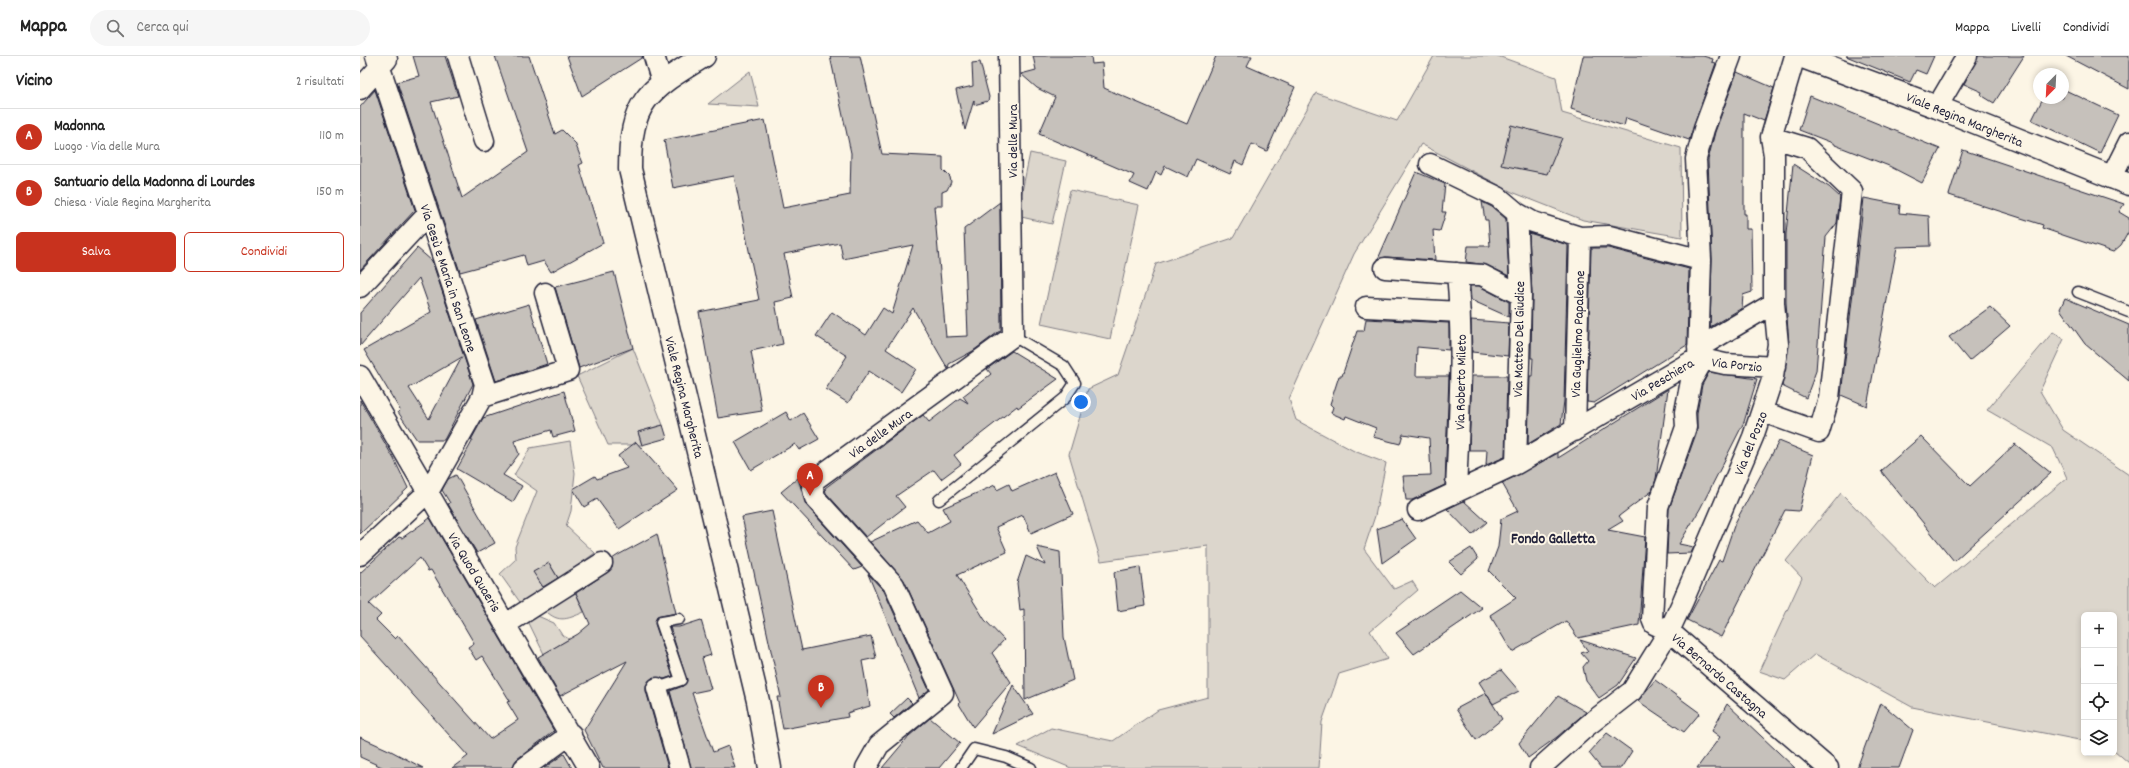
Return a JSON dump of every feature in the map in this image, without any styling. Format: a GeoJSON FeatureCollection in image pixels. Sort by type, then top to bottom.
{"type":"FeatureCollection","features":[{"type":"Feature","properties":{"kind":"main road","name":"Viale Regina Margherita"},"geometry":{"type":"LineString","coordinates":[[704,56],[662,82],[644,100],[638,113],[630,151],[630,169],[758,701],[770,768]]}},
{"type":"Feature","properties":{"kind":"main road","name":"Viale Regina Margherita"},"geometry":{"type":"LineString","coordinates":[[1801,56],[1937,107],[2120,181]]}},
{"type":"Feature","properties":{"kind":"street"},"geometry":{"type":"LineString","coordinates":[[458,56],[484,141]]}},
{"type":"Feature","properties":{"kind":"street"},"geometry":{"type":"LineString","coordinates":[[654,56],[662,82]]}},
{"type":"Feature","properties":{"kind":"street","name":"Via delle Mura"},"geometry":{"type":"LineString","coordinates":[[866,768],[879,745],[943,693],[894,585],[815,498],[812,484],[1013,336],[1010,56]]}},
{"type":"Feature","properties":{"kind":"street","name":"Via Peschiera"},"geometry":{"type":"LineString","coordinates":[[1418,510],[1456,490],[1516,464],[1575,431],[1700,355],[1701,260],[1696,159],[1706,123],[1731,56]]}},
{"type":"Feature","properties":{"kind":"street","name":"Via del Pozzo"},"geometry":{"type":"LineString","coordinates":[[1540,768],[1587,726],[1632,691],[1669,631],[1742,466],[1763,412],[1775,367],[1778,344],[1774,303],[1774,155],[1770,137],[1801,56]]}},
{"type":"Feature","properties":{"kind":"street"},"geometry":{"type":"LineString","coordinates":[[1937,107],[1967,56]]}},
{"type":"Feature","properties":{"kind":"street"},"geometry":{"type":"LineString","coordinates":[[360,89],[382,59]]}},
{"type":"Feature","properties":{"kind":"street","name":"Via Gesù e Maria in San Leone"},"geometry":{"type":"LineString","coordinates":[[360,555],[428,492],[482,397],[485,384],[428,214],[382,59]]}},
{"type":"Feature","properties":{"kind":"street"},"geometry":{"type":"LineString","coordinates":[[1763,412],[1819,432],[1829,398],[1852,191],[1807,148],[1770,137]]}},
{"type":"Feature","properties":{"kind":"street"},"geometry":{"type":"LineString","coordinates":[[2120,181],[2129,142]]}},
{"type":"Feature","properties":{"kind":"street"},"geometry":{"type":"LineString","coordinates":[[1430,164],[1498,197],[1517,213],[1533,222],[1580,237],[1609,236],[1701,260]]}},
{"type":"Feature","properties":{"kind":"street","name":"Via Matteo Del Giudice"},"geometry":{"type":"LineString","coordinates":[[1516,464],[1521,294],[1517,213]]}},
{"type":"Feature","properties":{"kind":"street"},"geometry":{"type":"LineString","coordinates":[[360,288],[428,214]]}},
{"type":"Feature","properties":{"kind":"street","name":"Via Guglielmo Papaleone"},"geometry":{"type":"LineString","coordinates":[[1575,431],[1580,237]]}},
{"type":"Feature","properties":{"kind":"street"},"geometry":{"type":"LineString","coordinates":[[1386,268],[1482,275],[1521,294]]}},
{"type":"Feature","properties":{"kind":"street","name":"Via Roberto Mileto"},"geometry":{"type":"LineString","coordinates":[[1456,490],[1461,374],[1460,312],[1457,273]]}},
{"type":"Feature","properties":{"kind":"street"},"geometry":{"type":"LineString","coordinates":[[482,397],[568,370],[545,293]]}},
{"type":"Feature","properties":{"kind":"street"},"geometry":{"type":"LineString","coordinates":[[1700,355],[1774,303]]}},
{"type":"Feature","properties":{"kind":"street"},"geometry":{"type":"LineString","coordinates":[[1366,307],[1460,312]]}},
{"type":"Feature","properties":{"kind":"street","name":"Via Porzio"},"geometry":{"type":"LineString","coordinates":[[1700,355],[1725,364],[1775,367]]}},
{"type":"Feature","properties":{"kind":"street","name":"Via Bernardo Castagna"},"geometry":{"type":"LineString","coordinates":[[1700,355],[1691,381],[1685,412],[1686,427],[1658,507],[1652,619],[1654,624],[1669,631],[1828,768]]}},
{"type":"Feature","properties":{"kind":"street","name":"Via Quod Quaeris"},"geometry":{"type":"LineString","coordinates":[[360,376],[571,734],[589,768]]}},
{"type":"Feature","properties":{"kind":"street"},"geometry":{"type":"LineString","coordinates":[[506,624],[602,563]]}},
{"type":"Feature","properties":{"kind":"street"},"geometry":{"type":"LineString","coordinates":[[658,688],[680,768]]}},
{"type":"Feature","properties":{"kind":"street"},"geometry":{"type":"LineString","coordinates":[[524,768],[571,734]]}},
{"type":"Feature","properties":{"kind":"lane"},"geometry":{"type":"LineString","coordinates":[[2078,292],[2129,312]]}},
{"type":"Feature","properties":{"kind":"lane"},"geometry":{"type":"LineString","coordinates":[[939,500],[1065,398],[1075,383],[1064,366],[1013,336]]}},
{"type":"Feature","properties":{"kind":"lane"},"geometry":{"type":"LineString","coordinates":[[658,688],[681,680],[661,622],[679,618]]}},
{"type":"Feature","properties":{"kind":"lane"},"geometry":{"type":"LineString","coordinates":[[961,768],[974,748],[1006,757],[1031,768]]}},
{"type":"Feature","properties":{"kind":"shaded area"},"geometry":{"type":"Polygon","coordinates":[[[1434,56],[1498,56],[1556,77],[1562,113],[1681,148],[1682,237],[1583,220],[1512,192],[1421,144],[1354,254],[1289,399],[1296,420],[1354,451],[1386,463],[1375,516],[1364,549],[1394,589],[1412,581],[1418,590],[1370,631],[1388,659],[1339,674],[1322,722],[1319,768],[1071,768],[1018,746],[1051,728],[1113,741],[1158,710],[1208,697],[1208,546],[1101,561],[1069,454],[1088,389],[1118,375],[1156,264],[1233,238],[1316,93],[1397,121],[1434,56]]]}},
{"type":"Feature","properties":{"kind":"shaded area"},"geometry":{"type":"Polygon","coordinates":[[[750,71],[759,107],[708,104],[750,71]]]}},
{"type":"Feature","properties":{"kind":"shaded area"},"geometry":{"type":"Polygon","coordinates":[[[1030,153],[1066,161],[1052,224],[1017,216],[1030,153]]]}},
{"type":"Feature","properties":{"kind":"shaded area"},"geometry":{"type":"Polygon","coordinates":[[[1070,190],[1139,205],[1110,339],[1041,324],[1070,190]]]}},
{"type":"Feature","properties":{"kind":"shaded area"},"geometry":{"type":"Polygon","coordinates":[[[2053,332],[2064,339],[2040,391],[2063,430],[2129,475],[2129,763],[2117,753],[2117,612],[2081,612],[2081,740],[1912,707],[1815,654],[1785,680],[1759,671],[1802,578],[1786,561],[1841,493],[1935,588],[2067,478],[2053,448],[1987,410],[2053,332]]]}},
{"type":"Feature","properties":{"kind":"shaded area"},"geometry":{"type":"Polygon","coordinates":[[[633,348],[663,425],[638,432],[642,445],[608,445],[577,376],[633,348]]]}},
{"type":"Feature","properties":{"kind":"shaded area"},"geometry":{"type":"Polygon","coordinates":[[[570,441],[575,473],[571,511],[566,526],[595,553],[559,579],[549,563],[534,572],[543,588],[522,605],[500,574],[516,559],[515,547],[537,491],[514,475],[530,448],[570,441]]]}},
{"type":"Feature","properties":{"kind":"shaded area"},"geometry":{"type":"Polygon","coordinates":[[[573,587],[584,612],[562,619],[552,616],[542,607],[573,587]]]}},
{"type":"Feature","properties":{"kind":"shaded area"},"geometry":{"type":"Polygon","coordinates":[[[533,614],[554,623],[562,635],[569,639],[544,654],[528,621],[533,614]]]}},
{"type":"Feature","properties":{"kind":"building"},"geometry":{"type":"Polygon","coordinates":[[[413,56],[445,56],[458,96],[431,102],[462,198],[528,152],[495,56],[529,56],[555,134],[562,130],[575,143],[583,163],[579,165],[603,243],[551,272],[544,261],[527,266],[524,255],[460,272],[397,82],[419,76],[413,56]]]}},
{"type":"Feature","properties":{"kind":"building"},"geometry":{"type":"Polygon","coordinates":[[[567,56],[643,56],[643,57],[582,96],[567,56]]]}},
{"type":"Feature","properties":{"kind":"building"},"geometry":{"type":"Polygon","coordinates":[[[830,56],[860,56],[882,154],[943,157],[943,170],[950,177],[951,182],[947,190],[942,192],[942,206],[934,206],[946,337],[968,336],[964,229],[1000,202],[1001,330],[973,351],[949,364],[948,369],[913,308],[886,349],[916,369],[901,392],[869,371],[848,403],[826,389],[847,356],[816,336],[832,312],[866,335],[883,308],[892,314],[913,245],[843,259],[840,243],[784,254],[793,298],[775,302],[783,344],[751,351],[762,411],[718,418],[699,312],[759,300],[734,176],[673,188],[664,140],[765,120],[783,208],[850,195],[851,153],[830,56]]]}},
{"type":"Feature","properties":{"kind":"building"},"geometry":{"type":"Polygon","coordinates":[[[1033,56],[1091,56],[1092,64],[1102,63],[1104,88],[1187,124],[1216,56],[1252,56],[1247,66],[1295,87],[1267,151],[1252,144],[1243,165],[1235,161],[1230,174],[1196,159],[1188,177],[1165,166],[1161,175],[1156,172],[1148,191],[1130,183],[1134,175],[1039,134],[1055,97],[1037,88],[1021,74],[1036,70],[1033,56]]]}},
{"type":"Feature","properties":{"kind":"building"},"geometry":{"type":"Polygon","coordinates":[[[1583,56],[1703,56],[1713,59],[1712,62],[1716,63],[1689,140],[1626,118],[1624,126],[1571,109],[1583,56]]]}},
{"type":"Feature","properties":{"kind":"building"},"geometry":{"type":"Polygon","coordinates":[[[1846,56],[1934,56],[1926,74],[1916,70],[1910,82],[1846,56]]]}},
{"type":"Feature","properties":{"kind":"building"},"geometry":{"type":"Polygon","coordinates":[[[1978,56],[2024,56],[1994,103],[1981,95],[1982,92],[1964,84],[1978,56]]]}},
{"type":"Feature","properties":{"kind":"building"},"geometry":{"type":"Polygon","coordinates":[[[2066,56],[2129,56],[2129,89],[2106,77],[2066,56]]]}},
{"type":"Feature","properties":{"kind":"building"},"geometry":{"type":"Polygon","coordinates":[[[980,62],[989,97],[988,101],[974,105],[974,100],[965,130],[956,90],[973,86],[972,63],[980,62]]]}},
{"type":"Feature","properties":{"kind":"building"},"geometry":{"type":"Polygon","coordinates":[[[1737,72],[1774,88],[1764,121],[1744,113],[1744,214],[1746,214],[1746,229],[1751,229],[1752,292],[1743,295],[1742,308],[1710,327],[1712,259],[1708,160],[1715,132],[1737,72]]]}},
{"type":"Feature","properties":{"kind":"building"},"geometry":{"type":"Polygon","coordinates":[[[375,90],[415,210],[360,270],[360,107],[375,90]]]}},
{"type":"Feature","properties":{"kind":"building"},"geometry":{"type":"Polygon","coordinates":[[[2069,92],[2118,115],[2100,153],[2032,120],[2040,104],[2069,104],[2069,92]]]}},
{"type":"Feature","properties":{"kind":"building"},"geometry":{"type":"Polygon","coordinates":[[[1810,96],[1940,149],[1922,183],[1889,166],[1799,130],[1810,96]]]}},
{"type":"Feature","properties":{"kind":"building"},"geometry":{"type":"Polygon","coordinates":[[[1511,125],[1562,138],[1547,174],[1501,165],[1511,125]]]}},
{"type":"Feature","properties":{"kind":"building"},"geometry":{"type":"Polygon","coordinates":[[[1963,150],[2124,204],[2119,212],[2129,218],[2129,231],[2121,245],[2113,252],[2042,228],[2043,225],[1949,195],[1963,150]]]}},
{"type":"Feature","properties":{"kind":"building"},"geometry":{"type":"Polygon","coordinates":[[[1793,164],[1829,187],[1840,197],[1837,223],[1826,237],[1816,371],[1806,398],[1782,386],[1789,346],[1786,302],[1786,234],[1793,164]]]}},
{"type":"Feature","properties":{"kind":"building"},"geometry":{"type":"Polygon","coordinates":[[[1416,172],[1445,184],[1442,212],[1446,212],[1440,231],[1433,230],[1435,260],[1386,257],[1378,259],[1416,172]]]}},
{"type":"Feature","properties":{"kind":"building"},"geometry":{"type":"Polygon","coordinates":[[[1864,198],[1900,205],[1899,213],[1929,216],[1930,246],[1897,247],[1867,406],[1841,395],[1864,198]]]}},
{"type":"Feature","properties":{"kind":"building"},"geometry":{"type":"Polygon","coordinates":[[[1482,202],[1492,207],[1506,219],[1509,276],[1487,265],[1466,262],[1468,246],[1490,246],[1488,220],[1485,220],[1482,202]]]}},
{"type":"Feature","properties":{"kind":"building"},"geometry":{"type":"Polygon","coordinates":[[[1529,233],[1568,245],[1564,401],[1561,424],[1528,444],[1530,376],[1532,376],[1533,358],[1531,358],[1532,295],[1529,233]]]}},
{"type":"Feature","properties":{"kind":"building"},"geometry":{"type":"Polygon","coordinates":[[[417,248],[432,261],[473,384],[444,440],[417,440],[398,412],[400,410],[364,350],[431,312],[419,278],[360,346],[360,313],[417,248]],[[462,357],[409,388],[429,419],[462,357]]]}},
{"type":"Feature","properties":{"kind":"building"},"geometry":{"type":"Polygon","coordinates":[[[1591,248],[1608,248],[1689,269],[1687,345],[1594,403],[1587,402],[1591,248]]]}},
{"type":"Feature","properties":{"kind":"building"},"geometry":{"type":"Polygon","coordinates":[[[614,272],[633,348],[579,368],[555,287],[614,272]]]}},
{"type":"Feature","properties":{"kind":"building"},"geometry":{"type":"Polygon","coordinates":[[[1470,286],[1479,286],[1509,302],[1509,317],[1471,300],[1470,286]]]}},
{"type":"Feature","properties":{"kind":"building"},"geometry":{"type":"Polygon","coordinates":[[[2065,298],[2129,325],[2129,381],[2085,344],[2060,309],[2065,298]]]}},
{"type":"Feature","properties":{"kind":"building"},"geometry":{"type":"Polygon","coordinates":[[[529,304],[547,364],[496,381],[476,320],[529,304]]]}},
{"type":"Feature","properties":{"kind":"building"},"geometry":{"type":"Polygon","coordinates":[[[1990,307],[2010,326],[1969,361],[1949,337],[1990,307]]]}},
{"type":"Feature","properties":{"kind":"building"},"geometry":{"type":"Polygon","coordinates":[[[1366,319],[1449,323],[1449,350],[1417,347],[1416,376],[1449,376],[1445,485],[1412,500],[1406,500],[1403,476],[1431,475],[1429,438],[1403,434],[1400,444],[1373,437],[1376,428],[1346,416],[1345,419],[1331,413],[1333,407],[1330,404],[1339,376],[1342,376],[1357,331],[1364,331],[1366,319]]]}},
{"type":"Feature","properties":{"kind":"building"},"geometry":{"type":"Polygon","coordinates":[[[1471,320],[1509,323],[1508,356],[1472,352],[1471,320]]]}},
{"type":"Feature","properties":{"kind":"building"},"geometry":{"type":"Polygon","coordinates":[[[1012,351],[1058,379],[1018,408],[1017,406],[954,455],[961,464],[941,479],[934,470],[896,496],[905,507],[866,537],[826,493],[825,488],[923,415],[929,422],[960,398],[968,403],[963,396],[991,374],[987,369],[1012,351]]]}},
{"type":"Feature","properties":{"kind":"building"},"geometry":{"type":"Polygon","coordinates":[[[1709,372],[1757,379],[1744,422],[1700,509],[1679,544],[1694,547],[1691,553],[1667,554],[1669,509],[1697,431],[1697,413],[1702,385],[1709,372]]]}},
{"type":"Feature","properties":{"kind":"building"},"geometry":{"type":"Polygon","coordinates":[[[1472,376],[1507,376],[1505,457],[1486,465],[1487,450],[1469,450],[1472,376]]]}},
{"type":"Feature","properties":{"kind":"building"},"geometry":{"type":"Polygon","coordinates":[[[1668,389],[1656,479],[1652,491],[1619,516],[1623,521],[1608,530],[1645,537],[1639,625],[1578,638],[1566,621],[1512,652],[1490,615],[1516,598],[1489,571],[1498,547],[1501,519],[1518,511],[1502,483],[1558,453],[1558,458],[1668,389]]]}},
{"type":"Feature","properties":{"kind":"building"},"geometry":{"type":"Polygon","coordinates":[[[564,391],[575,431],[553,437],[551,430],[514,441],[519,454],[503,475],[522,486],[513,502],[457,469],[483,418],[564,391]]]}},
{"type":"Feature","properties":{"kind":"building"},"geometry":{"type":"Polygon","coordinates":[[[360,400],[394,459],[408,488],[360,534],[360,400]]]}},
{"type":"Feature","properties":{"kind":"building"},"geometry":{"type":"Polygon","coordinates":[[[786,412],[791,421],[803,413],[819,439],[799,450],[795,444],[751,470],[735,442],[786,412]]]}},
{"type":"Feature","properties":{"kind":"building"},"geometry":{"type":"Polygon","coordinates":[[[663,425],[667,438],[642,445],[638,432],[663,425]]]}},
{"type":"Feature","properties":{"kind":"building"},"geometry":{"type":"Polygon","coordinates":[[[1921,436],[1970,486],[2015,444],[2051,473],[1954,561],[1881,471],[1921,436]]]}},
{"type":"Feature","properties":{"kind":"building"},"geometry":{"type":"Polygon","coordinates":[[[1779,441],[1813,455],[1799,511],[1785,510],[1721,637],[1687,620],[1719,560],[1722,561],[1735,523],[1779,441]]]}},
{"type":"Feature","properties":{"kind":"building"},"geometry":{"type":"Polygon","coordinates":[[[636,442],[678,490],[619,529],[597,499],[584,507],[573,489],[595,476],[597,479],[627,468],[618,456],[636,442]]]}},
{"type":"Feature","properties":{"kind":"building"},"geometry":{"type":"Polygon","coordinates":[[[1055,472],[1073,514],[1031,533],[1023,515],[996,527],[1007,552],[957,575],[985,620],[1004,640],[992,653],[1011,682],[973,727],[959,704],[960,703],[904,580],[870,542],[917,520],[928,533],[950,521],[943,508],[995,485],[997,490],[1009,484],[1012,491],[1055,472]]]}},
{"type":"Feature","properties":{"kind":"building"},"geometry":{"type":"Polygon","coordinates":[[[456,475],[495,543],[477,553],[448,504],[450,503],[442,490],[448,479],[456,475]]]}},
{"type":"Feature","properties":{"kind":"building"},"geometry":{"type":"Polygon","coordinates":[[[798,478],[806,505],[862,567],[854,570],[781,492],[798,478]]]}},
{"type":"Feature","properties":{"kind":"building"},"geometry":{"type":"Polygon","coordinates":[[[1464,501],[1487,522],[1472,535],[1447,509],[1464,501]]]}},
{"type":"Feature","properties":{"kind":"building"},"geometry":{"type":"Polygon","coordinates":[[[772,511],[802,650],[871,636],[876,658],[862,661],[870,706],[847,713],[848,717],[783,729],[777,697],[781,697],[742,517],[772,511]]]}},
{"type":"Feature","properties":{"kind":"building"},"geometry":{"type":"Polygon","coordinates":[[[430,518],[554,731],[517,759],[513,768],[452,768],[468,756],[360,636],[360,573],[399,537],[402,538],[430,518]],[[420,558],[369,604],[381,615],[376,620],[395,639],[398,636],[490,739],[518,720],[507,702],[510,701],[482,656],[476,660],[468,647],[474,643],[431,570],[428,571],[420,558]]]}},
{"type":"Feature","properties":{"kind":"building"},"geometry":{"type":"Polygon","coordinates":[[[1402,519],[1416,539],[1382,563],[1377,529],[1402,519]]]}},
{"type":"Feature","properties":{"kind":"building"},"geometry":{"type":"Polygon","coordinates":[[[657,534],[676,613],[657,617],[655,624],[673,676],[664,679],[653,677],[646,685],[646,691],[668,768],[603,768],[584,730],[627,661],[560,696],[538,657],[578,634],[590,624],[576,593],[608,572],[612,568],[612,559],[657,534]]]}},
{"type":"Feature","properties":{"kind":"building"},"geometry":{"type":"Polygon","coordinates":[[[1037,547],[1060,552],[1064,637],[1073,680],[1025,700],[1024,609],[1020,610],[1017,583],[1026,556],[1045,565],[1037,547]]]}},
{"type":"Feature","properties":{"kind":"building"},"geometry":{"type":"Polygon","coordinates":[[[1471,548],[1478,559],[1461,574],[1449,562],[1471,548]]]}},
{"type":"Feature","properties":{"kind":"building"},"geometry":{"type":"Polygon","coordinates":[[[549,563],[558,578],[543,587],[533,572],[549,563]]]}},
{"type":"Feature","properties":{"kind":"building"},"geometry":{"type":"Polygon","coordinates":[[[1140,567],[1145,606],[1118,611],[1114,572],[1140,567]]]}},
{"type":"Feature","properties":{"kind":"building"},"geometry":{"type":"Polygon","coordinates":[[[868,574],[884,591],[929,690],[919,698],[868,574]]]}},
{"type":"Feature","properties":{"kind":"building"},"geometry":{"type":"Polygon","coordinates":[[[1460,590],[1482,608],[1414,654],[1396,633],[1460,590]]]}},
{"type":"Feature","properties":{"kind":"building"},"geometry":{"type":"Polygon","coordinates":[[[701,620],[711,655],[702,658],[711,689],[692,693],[713,752],[728,746],[735,768],[691,768],[670,691],[683,686],[687,681],[670,627],[679,627],[701,620]]]}},
{"type":"Feature","properties":{"kind":"building"},"geometry":{"type":"Polygon","coordinates":[[[1580,640],[1636,658],[1618,685],[1599,698],[1586,681],[1583,667],[1588,661],[1581,653],[1588,651],[1580,640]]]}},
{"type":"Feature","properties":{"kind":"building"},"geometry":{"type":"Polygon","coordinates":[[[1501,670],[1519,691],[1493,704],[1479,682],[1501,670]]]}},
{"type":"Feature","properties":{"kind":"building"},"geometry":{"type":"Polygon","coordinates":[[[1655,680],[1700,713],[1684,732],[1638,701],[1655,680]]]}},
{"type":"Feature","properties":{"kind":"building"},"geometry":{"type":"Polygon","coordinates":[[[1013,685],[1033,714],[992,734],[1013,685]]]}},
{"type":"Feature","properties":{"kind":"building"},"geometry":{"type":"Polygon","coordinates":[[[1486,693],[1502,719],[1476,740],[1456,709],[1486,693]]]}},
{"type":"Feature","properties":{"kind":"building"},"geometry":{"type":"Polygon","coordinates":[[[1558,696],[1586,712],[1557,737],[1528,758],[1519,743],[1558,696]]]}},
{"type":"Feature","properties":{"kind":"building"},"geometry":{"type":"Polygon","coordinates":[[[907,698],[912,703],[894,718],[890,714],[907,698]]]}},
{"type":"Feature","properties":{"kind":"building"},"geometry":{"type":"Polygon","coordinates":[[[1881,703],[1913,730],[1899,768],[1857,768],[1881,703]]]}},
{"type":"Feature","properties":{"kind":"building"},"geometry":{"type":"Polygon","coordinates":[[[1727,704],[1795,768],[1697,768],[1720,737],[1712,731],[1727,704]]]}},
{"type":"Feature","properties":{"kind":"building"},"geometry":{"type":"Polygon","coordinates":[[[930,718],[960,743],[939,768],[882,768],[909,736],[930,718]]]}},
{"type":"Feature","properties":{"kind":"building"},"geometry":{"type":"Polygon","coordinates":[[[1607,733],[1632,751],[1621,768],[1601,768],[1589,753],[1607,733]]]}},
{"type":"Feature","properties":{"kind":"building"},"geometry":{"type":"Polygon","coordinates":[[[360,737],[423,768],[384,768],[360,757],[360,737]]]}},
{"type":"Feature","properties":{"kind":"building"},"geometry":{"type":"Polygon","coordinates":[[[564,754],[572,768],[544,768],[564,754]]]}},
{"type":"Feature","properties":{"kind":"place","name":"Madonna"},"geometry":{"type":"Point","coordinates":[810,496]}},
{"type":"Feature","properties":{"kind":"place","name":"Santuario della Madonna di Lourdes"},"geometry":{"type":"Point","coordinates":[821,708]}},
{"type":"Feature","properties":{"kind":"district","name":"Fondo Galletta"},"geometry":{"type":"Point","coordinates":[1553,538]}}]}
